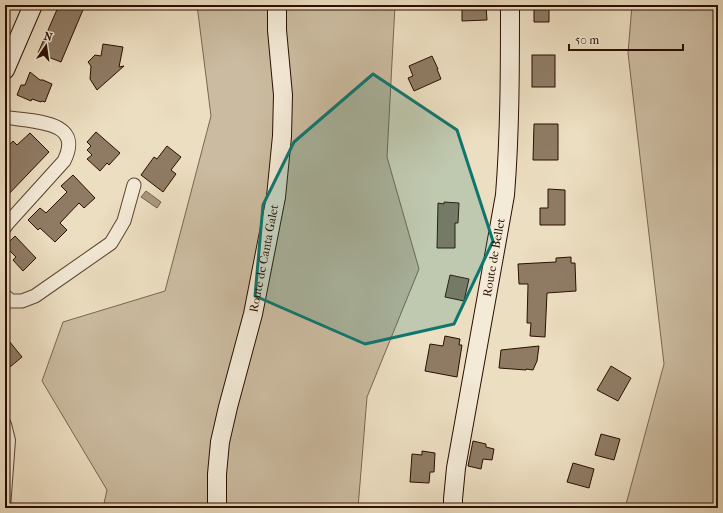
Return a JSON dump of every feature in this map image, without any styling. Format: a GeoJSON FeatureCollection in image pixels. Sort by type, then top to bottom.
{"type":"FeatureCollection","features":[{"type":"Feature","properties":{"kind":"street"},"geometry":{"type":"LineString","coordinates":[[5,70],[32,5]]}},
{"type":"Feature","properties":{"kind":"street","name":"Route de Canta Galet"},"geometry":{"type":"LineString","coordinates":[[217,508],[217,474],[220,442],[253,314],[276,197],[282,136],[283,94],[277,30],[277,5]]}},
{"type":"Feature","properties":{"kind":"street","name":"Route de Bellet"},"geometry":{"type":"LineString","coordinates":[[453,508],[456,468],[505,195],[510,108],[510,5]]}},
{"type":"Feature","properties":{"kind":"street"},"geometry":{"type":"LineString","coordinates":[[5,118],[36,121],[57,127],[66,133],[69,138],[70,145],[64,160],[5,227]]}},
{"type":"Feature","properties":{"kind":"street"},"geometry":{"type":"LineString","coordinates":[[5,296],[11,301],[22,301],[35,296],[111,243],[124,221],[134,185]]}},
{"type":"Feature","properties":{"kind":"lane"},"geometry":{"type":"LineString","coordinates":[[5,418],[12,440],[7,508]]}},
{"type":"Feature","properties":{"kind":"highlighted area"},"geometry":{"type":"Polygon","coordinates":[[[373,74],[457,130],[493,241],[454,324],[365,344],[255,296],[263,205],[294,142],[373,74]]]}},
{"type":"Feature","properties":{"kind":"shaded area"},"geometry":{"type":"Polygon","coordinates":[[[197,5],[395,5],[387,157],[419,269],[367,397],[358,508],[103,508],[107,490],[42,381],[63,322],[165,291],[211,116],[197,5]]]}},
{"type":"Feature","properties":{"kind":"shaded area"},"geometry":{"type":"Polygon","coordinates":[[[632,5],[718,5],[718,508],[625,508],[664,364],[628,53],[632,5]]]}},
{"type":"Feature","properties":{"kind":"shaded area"},"geometry":{"type":"Polygon","coordinates":[[[146,191],[161,202],[157,208],[141,197],[146,191]]]}},
{"type":"Feature","properties":{"kind":"building"},"geometry":{"type":"Polygon","coordinates":[[[59,5],[85,5],[61,62],[38,53],[59,5]]]}},
{"type":"Feature","properties":{"kind":"building"},"geometry":{"type":"Polygon","coordinates":[[[470,5],[486,5],[487,20],[462,21],[462,9],[470,8],[470,5]]]}},
{"type":"Feature","properties":{"kind":"building"},"geometry":{"type":"Polygon","coordinates":[[[535,5],[549,5],[549,22],[534,22],[535,5]]]}},
{"type":"Feature","properties":{"kind":"building"},"geometry":{"type":"Polygon","coordinates":[[[103,44],[123,47],[119,67],[124,66],[97,90],[90,79],[91,66],[88,62],[95,55],[101,56],[103,44]]]}},
{"type":"Feature","properties":{"kind":"building"},"geometry":{"type":"Polygon","coordinates":[[[532,55],[555,55],[555,87],[532,87],[532,55]]]}},
{"type":"Feature","properties":{"kind":"building"},"geometry":{"type":"Polygon","coordinates":[[[432,56],[441,79],[414,91],[408,78],[413,76],[409,66],[432,56]]]}},
{"type":"Feature","properties":{"kind":"building"},"geometry":{"type":"Polygon","coordinates":[[[30,72],[40,80],[52,84],[45,102],[32,99],[31,101],[17,95],[21,85],[25,85],[30,72]]]}},
{"type":"Feature","properties":{"kind":"building"},"geometry":{"type":"Polygon","coordinates":[[[534,124],[558,124],[558,160],[533,160],[534,124]]]}},
{"type":"Feature","properties":{"kind":"building"},"geometry":{"type":"Polygon","coordinates":[[[96,132],[120,153],[109,165],[107,163],[100,171],[87,159],[92,155],[87,150],[91,146],[87,142],[96,132]]]}},
{"type":"Feature","properties":{"kind":"building"},"geometry":{"type":"Polygon","coordinates":[[[30,133],[49,152],[5,198],[5,150],[13,141],[17,145],[30,133]]]}},
{"type":"Feature","properties":{"kind":"building"},"geometry":{"type":"Polygon","coordinates":[[[167,146],[181,157],[171,170],[176,174],[163,192],[141,175],[154,157],[157,159],[167,146]]]}},
{"type":"Feature","properties":{"kind":"building"},"geometry":{"type":"Polygon","coordinates":[[[73,175],[95,198],[84,208],[79,203],[60,223],[67,230],[55,242],[40,228],[38,230],[28,220],[40,208],[46,213],[67,192],[61,186],[73,175]]]}},
{"type":"Feature","properties":{"kind":"building"},"geometry":{"type":"Polygon","coordinates":[[[548,189],[565,190],[565,225],[540,225],[540,208],[548,208],[548,189]]]}},
{"type":"Feature","properties":{"kind":"building"},"geometry":{"type":"Polygon","coordinates":[[[444,202],[459,203],[458,223],[455,223],[455,248],[437,248],[438,203],[444,204],[444,202]]]}},
{"type":"Feature","properties":{"kind":"building"},"geometry":{"type":"Polygon","coordinates":[[[15,236],[36,258],[23,271],[13,260],[16,257],[5,246],[15,236]]]}},
{"type":"Feature","properties":{"kind":"building"},"geometry":{"type":"Polygon","coordinates":[[[571,257],[571,263],[575,263],[576,291],[547,293],[545,337],[530,336],[531,323],[527,323],[528,284],[519,284],[518,264],[556,262],[556,258],[571,257]]]}},
{"type":"Feature","properties":{"kind":"building"},"geometry":{"type":"Polygon","coordinates":[[[450,275],[469,279],[464,301],[445,297],[450,275]]]}},
{"type":"Feature","properties":{"kind":"building"},"geometry":{"type":"Polygon","coordinates":[[[5,336],[22,357],[5,371],[5,336]]]}},
{"type":"Feature","properties":{"kind":"building"},"geometry":{"type":"Polygon","coordinates":[[[445,336],[460,339],[459,345],[462,345],[457,377],[425,371],[430,344],[443,346],[445,336]]]}},
{"type":"Feature","properties":{"kind":"building"},"geometry":{"type":"Polygon","coordinates":[[[539,346],[537,361],[533,370],[499,368],[501,350],[539,346]]]}},
{"type":"Feature","properties":{"kind":"building"},"geometry":{"type":"Polygon","coordinates":[[[611,366],[631,378],[618,401],[597,390],[611,366]]]}},
{"type":"Feature","properties":{"kind":"building"},"geometry":{"type":"Polygon","coordinates":[[[601,434],[620,439],[614,460],[595,455],[601,434]]]}},
{"type":"Feature","properties":{"kind":"building"},"geometry":{"type":"Polygon","coordinates":[[[473,441],[486,444],[486,447],[494,449],[492,460],[483,459],[481,469],[468,466],[473,441]]]}},
{"type":"Feature","properties":{"kind":"building"},"geometry":{"type":"Polygon","coordinates":[[[422,451],[435,453],[434,472],[430,472],[429,483],[410,482],[412,454],[422,455],[422,451]]]}},
{"type":"Feature","properties":{"kind":"building"},"geometry":{"type":"Polygon","coordinates":[[[573,463],[594,469],[589,488],[567,482],[573,463]]]}}]}
